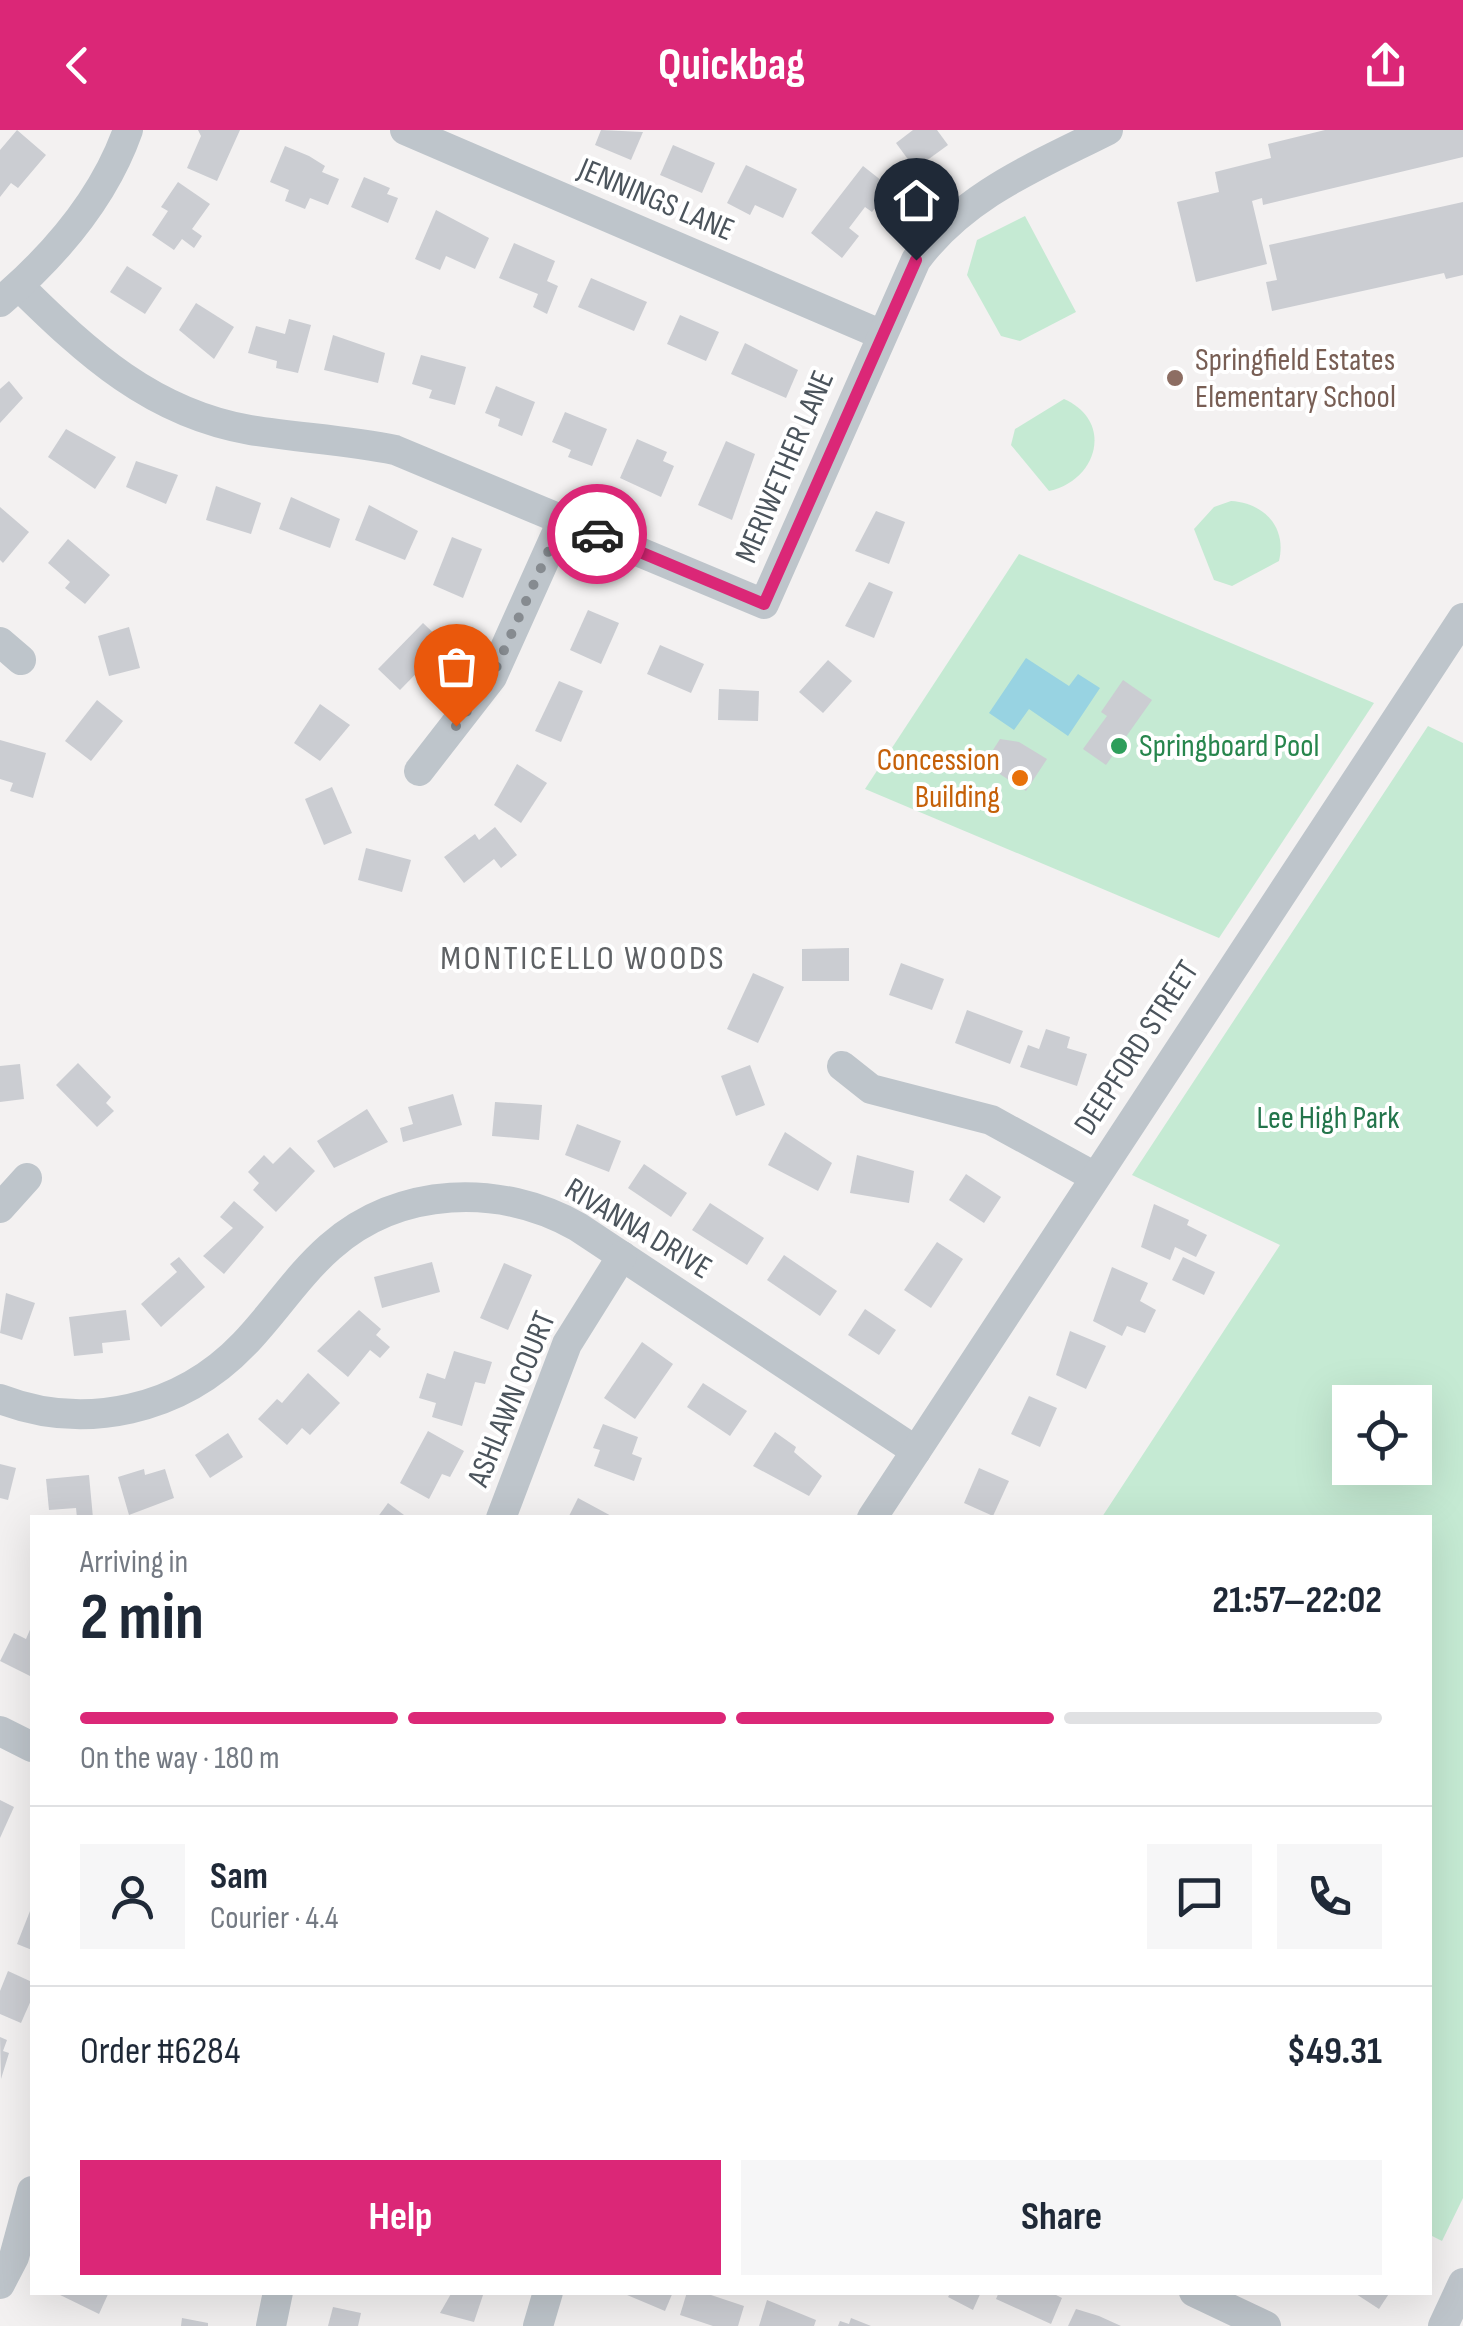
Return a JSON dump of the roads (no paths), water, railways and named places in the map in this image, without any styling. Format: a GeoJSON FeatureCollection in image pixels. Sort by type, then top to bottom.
{"type":"FeatureCollection","features":[{"type":"Feature","properties":{"kind":"street"},"geometry":{"type":"LineString","coordinates":[[9,294],[88,206],[128,130]]}},
{"type":"Feature","properties":{"kind":"street","name":"JENNINGS LANE"},"geometry":{"type":"LineString","coordinates":[[404,130],[880,334]]}},
{"type":"Feature","properties":{"kind":"street","name":"MERIWETHER LANE"},"geometry":{"type":"LineString","coordinates":[[9,294],[90,356],[172,406],[247,429],[349,440],[396,450],[764,604],[880,334],[916,260],[960,210],[996,187],[1108,130]]}},
{"type":"Feature","properties":{"kind":"street"},"geometry":{"type":"LineString","coordinates":[[419,772],[492,677],[563,519]]}},
{"type":"Feature","properties":{"kind":"street","name":"DEEPFORD STREET"},"geometry":{"type":"LineString","coordinates":[[874,1515],[1463,618]]}},
{"type":"Feature","properties":{"kind":"street"},"geometry":{"type":"LineString","coordinates":[[842,1066],[870,1089],[991,1120],[1095,1177]]}},
{"type":"Feature","properties":{"kind":"street"},"geometry":{"type":"LineString","coordinates":[[0,1208],[27,1178]]}},
{"type":"Feature","properties":{"kind":"street","name":"RIVANNA DRIVE"},"geometry":{"type":"LineString","coordinates":[[0,1399],[43,1412],[98,1414],[128,1410],[183,1390],[244,1344],[331,1246],[364,1223],[406,1205],[462,1196],[518,1202],[566,1220],[916,1451]]}},
{"type":"Feature","properties":{"kind":"street","name":"ASHLAWN COURT"},"geometry":{"type":"LineString","coordinates":[[502,1515],[567,1344],[622,1256]]}},
{"type":"Feature","properties":{"kind":"street"},"geometry":{"type":"LineString","coordinates":[[0,1731],[30,1746]]}},
{"type":"Feature","properties":{"kind":"street"},"geometry":{"type":"LineString","coordinates":[[0,2284],[14,2256],[30,2198]]}},
{"type":"Feature","properties":{"kind":"street"},"geometry":{"type":"LineString","coordinates":[[1443,2326],[1463,2283]]}},
{"type":"Feature","properties":{"kind":"street"},"geometry":{"type":"LineString","coordinates":[[271,2326],[277,2295]]}},
{"type":"Feature","properties":{"kind":"street"},"geometry":{"type":"LineString","coordinates":[[538,2326],[547,2295]]}},
{"type":"Feature","properties":{"kind":"street"},"geometry":{"type":"LineString","coordinates":[[1200,2295],[1266,2326]]}},
{"type":"Feature","properties":{"kind":"water"},"geometry":{"type":"Polygon","coordinates":[[[1026,658],[1069,686],[1078,674],[1100,688],[1068,736],[1029,709],[1014,730],[989,713],[1026,658]]]}},
{"type":"Feature","properties":{"kind":"place","name":"Springfield Estates Elementary School"},"geometry":{"type":"Point","coordinates":[1175,378]}},
{"type":"Feature","properties":{"kind":"place","name":"Springboard Pool"},"geometry":{"type":"Point","coordinates":[1119,746]}},
{"type":"Feature","properties":{"kind":"place","name":"Concession Building"},"geometry":{"type":"Point","coordinates":[1020,778]}},
{"type":"Feature","properties":{"kind":"district","name":"MONTICELLO WOODS"},"geometry":{"type":"Point","coordinates":[583,958]}},
{"type":"Feature","properties":{"kind":"park label","name":"Lee High Park"},"geometry":{"type":"Point","coordinates":[1328,1118]}}]}
